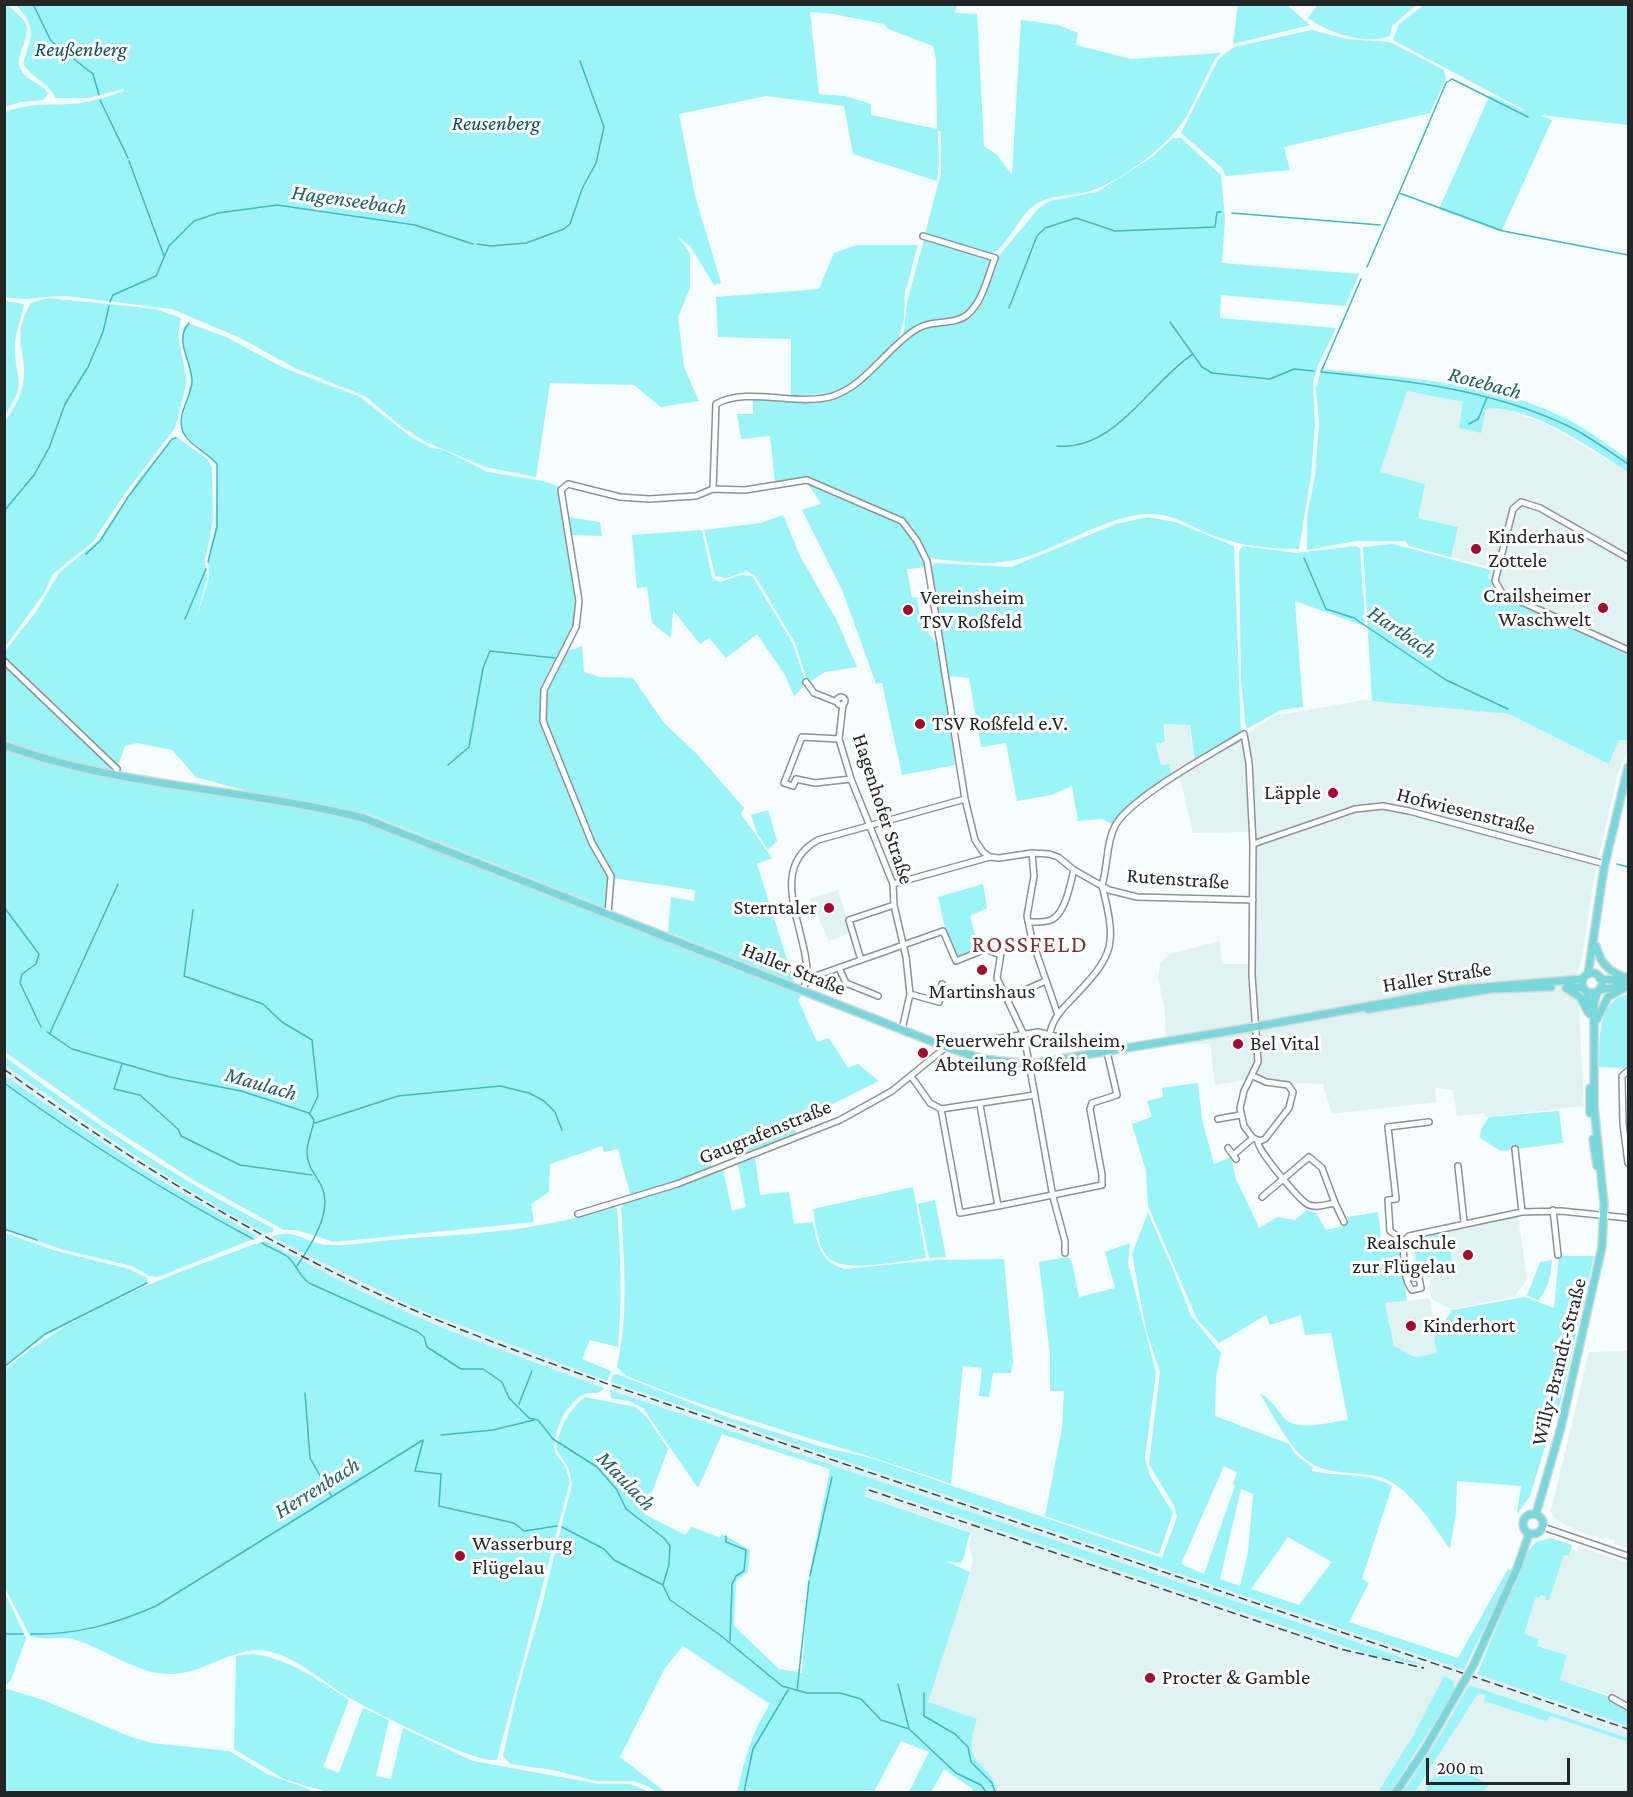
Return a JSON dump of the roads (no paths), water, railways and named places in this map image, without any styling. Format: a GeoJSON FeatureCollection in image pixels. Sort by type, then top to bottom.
{"type":"FeatureCollection","features":[{"type":"Feature","properties":{"kind":"main road","name":"Haller Straße"},"geometry":{"type":"LineString","coordinates":[[4,746],[100,773],[293,804],[378,824],[946,1047],[972,1056],[1010,1063],[1030,1064],[1255,1030],[1298,1019],[1479,986],[1574,982],[1585,976],[1598,977]]}},
{"type":"Feature","properties":{"kind":"main road"},"geometry":{"type":"LineString","coordinates":[[1595,925],[1605,864],[1629,767]]}},
{"type":"Feature","properties":{"kind":"main road","name":"Willy-Brandt-Straße"},"geometry":{"type":"LineString","coordinates":[[1536,1514],[1561,1427],[1602,1247],[1604,1181],[1594,1106],[1594,1002],[1599,990],[1595,925]]}},
{"type":"Feature","properties":{"kind":"main road","name":"Willy-Brandt-Straße"},"geometry":{"type":"LineString","coordinates":[[1595,925],[1585,976],[1585,990],[1590,1018],[1591,1126],[1604,1216]]}},
{"type":"Feature","properties":{"kind":"main road"},"geometry":{"type":"LineString","coordinates":[[1596,946],[1600,958],[1608,968],[1629,983]]}},
{"type":"Feature","properties":{"kind":"main road"},"geometry":{"type":"LineString","coordinates":[[1598,977],[1629,983]]}},
{"type":"Feature","properties":{"kind":"main road"},"geometry":{"type":"LineString","coordinates":[[1599,990],[1629,983]]}},
{"type":"Feature","properties":{"kind":"main road"},"geometry":{"type":"LineString","coordinates":[[1594,1036],[1602,1004],[1613,993],[1629,983]]}},
{"type":"Feature","properties":{"kind":"main road","name":"Haller Straße"},"geometry":{"type":"LineString","coordinates":[[1298,1019],[1324,1017],[1491,989],[1562,987],[1599,990]]}},
{"type":"Feature","properties":{"kind":"main road"},"geometry":{"type":"LineString","coordinates":[[1562,987],[1580,997],[1590,1018]]}},
{"type":"Feature","properties":{"kind":"main road"},"geometry":{"type":"LineString","coordinates":[[1536,1514],[1541,1518],[1543,1527],[1536,1534],[1529,1533],[1524,1529],[1522,1522],[1526,1516],[1536,1514]]}},
{"type":"Feature","properties":{"kind":"main road"},"geometry":{"type":"LineString","coordinates":[[1396,1792],[1425,1749],[1474,1664],[1518,1566],[1529,1533]]}},
{"type":"Feature","properties":{"kind":"street"},"geometry":{"type":"LineString","coordinates":[[713,489],[716,404],[729,396],[779,399],[832,396],[846,389],[917,328],[966,316],[976,305],[995,258],[923,236]]}},
{"type":"Feature","properties":{"kind":"street"},"geometry":{"type":"LineString","coordinates":[[608,914],[610,876],[592,843],[543,721],[544,690],[549,677],[571,641],[579,608],[561,489],[568,484],[620,497],[649,499],[696,496],[713,489],[745,490],[807,480],[902,521],[927,561],[965,799],[975,840],[990,857]]}},
{"type":"Feature","properties":{"kind":"street"},"geometry":{"type":"LineString","coordinates":[[1629,558],[1540,508],[1521,502],[1513,509],[1495,581],[1502,593],[1629,650]]}},
{"type":"Feature","properties":{"kind":"street"},"geometry":{"type":"LineString","coordinates":[[4,661],[117,769]]}},
{"type":"Feature","properties":{"kind":"street","name":"Hagenhofer Straße"},"geometry":{"type":"LineString","coordinates":[[806,682],[814,693],[840,703],[840,739],[851,779],[893,884],[894,905],[910,994],[902,1030]]}},
{"type":"Feature","properties":{"kind":"street"},"geometry":{"type":"LineString","coordinates":[[1050,1033],[1058,1015],[1091,980],[1109,954],[1112,931],[1102,885],[1108,867],[1114,828],[1118,821],[1140,801],[1244,734],[1249,763],[1253,844],[1255,1030],[1258,1062],[1242,1097],[1240,1115],[1259,1150],[1306,1203],[1314,1207],[1335,1203]]}},
{"type":"Feature","properties":{"kind":"street"},"geometry":{"type":"LineString","coordinates":[[840,739],[802,737],[784,783],[793,786],[796,779],[815,783],[851,779]]}},
{"type":"Feature","properties":{"kind":"street"},"geometry":{"type":"LineString","coordinates":[[803,990],[807,980],[806,958],[793,901],[791,877],[800,853],[818,840],[965,799]]}},
{"type":"Feature","properties":{"kind":"street","name":"Hofwiesenstraße"},"geometry":{"type":"LineString","coordinates":[[1253,844],[1354,809],[1383,806],[1605,864]]}},
{"type":"Feature","properties":{"kind":"street"},"geometry":{"type":"LineString","coordinates":[[1032,853],[1034,876],[1027,916],[1032,940],[1058,1015]]}},
{"type":"Feature","properties":{"kind":"street","name":"Rutenstraße"},"geometry":{"type":"LineString","coordinates":[[893,884],[990,857],[1032,853],[1058,857],[1074,870],[1109,890],[1137,897],[1253,900]]}},
{"type":"Feature","properties":{"kind":"street"},"geometry":{"type":"LineString","coordinates":[[1029,922],[1051,921],[1056,917],[1066,897],[1074,870]]}},
{"type":"Feature","properties":{"kind":"street"},"geometry":{"type":"LineString","coordinates":[[861,960],[849,920],[894,905]]}},
{"type":"Feature","properties":{"kind":"street"},"geometry":{"type":"LineString","coordinates":[[807,980],[943,931],[956,961],[986,949],[1000,955]]}},
{"type":"Feature","properties":{"kind":"street"},"geometry":{"type":"LineString","coordinates":[[1032,940],[1008,946],[1000,955],[998,978],[1024,1035],[1053,1197],[1065,1240],[1065,1253]]}},
{"type":"Feature","properties":{"kind":"street"},"geometry":{"type":"LineString","coordinates":[[839,968],[846,983],[878,996]]}},
{"type":"Feature","properties":{"kind":"street"},"geometry":{"type":"LineString","coordinates":[[1006,998],[1046,981]]}},
{"type":"Feature","properties":{"kind":"street"},"geometry":{"type":"LineString","coordinates":[[910,994],[939,1002],[942,984]]}},
{"type":"Feature","properties":{"kind":"street"},"geometry":{"type":"LineString","coordinates":[[941,1110],[960,1213],[1053,1197],[1102,1185],[1090,1109],[1092,1102],[1117,1095],[1107,1052],[1104,1048],[1050,1033],[946,1047]]}},
{"type":"Feature","properties":{"kind":"street"},"geometry":{"type":"LineString","coordinates":[[972,1056],[973,1044]]}},
{"type":"Feature","properties":{"kind":"street","name":"Gaugrafenstraße"},"geometry":{"type":"LineString","coordinates":[[578,1214],[677,1184],[757,1155],[862,1110],[911,1076],[946,1047]]}},
{"type":"Feature","properties":{"kind":"street"},"geometry":{"type":"LineString","coordinates":[[1629,1071],[1622,1076],[1629,1163]]}},
{"type":"Feature","properties":{"kind":"street"},"geometry":{"type":"LineString","coordinates":[[911,1076],[930,1103],[941,1110],[980,1106],[1035,1095]]}},
{"type":"Feature","properties":{"kind":"street"},"geometry":{"type":"LineString","coordinates":[[1228,1148],[1234,1157],[1255,1139],[1265,1139],[1289,1108],[1293,1092],[1286,1084],[1266,1082],[1253,1076]]}},
{"type":"Feature","properties":{"kind":"street"},"geometry":{"type":"LineString","coordinates":[[980,1106],[998,1206]]}},
{"type":"Feature","properties":{"kind":"street"},"geometry":{"type":"LineString","coordinates":[[1218,1119],[1240,1115]]}},
{"type":"Feature","properties":{"kind":"street"},"geometry":{"type":"LineString","coordinates":[[1407,1277],[1403,1240],[1390,1231],[1388,1200],[1396,1199],[1388,1127],[1429,1122]]}},
{"type":"Feature","properties":{"kind":"street"},"geometry":{"type":"LineString","coordinates":[[1515,1149],[1522,1212]]}},
{"type":"Feature","properties":{"kind":"street"},"geometry":{"type":"LineString","coordinates":[[1262,1197],[1309,1157],[1322,1168],[1344,1222]]}},
{"type":"Feature","properties":{"kind":"street"},"geometry":{"type":"LineString","coordinates":[[1458,1166],[1464,1222]]}},
{"type":"Feature","properties":{"kind":"street"},"geometry":{"type":"LineString","coordinates":[[1553,1210],[1558,1255]]}},
{"type":"Feature","properties":{"kind":"street"},"geometry":{"type":"LineString","coordinates":[[1403,1240],[1409,1236],[1464,1222],[1522,1212],[1553,1210],[1629,1218]]}},
{"type":"Feature","properties":{"kind":"street"},"geometry":{"type":"LineString","coordinates":[[1543,1527],[1629,1556]]}},
{"type":"Feature","properties":{"kind":"street"},"geometry":{"type":"LineString","coordinates":[[1612,1698],[1629,1707]]}},
{"type":"Feature","properties":{"kind":"waterway"},"geometry":{"type":"LineString","coordinates":[[33,4],[51,41],[93,74],[99,95]]}},
{"type":"Feature","properties":{"kind":"waterway","name":"Hagenseebach"},"geometry":{"type":"LineString","coordinates":[[477,244],[491,246],[526,243],[564,229],[570,224],[582,189],[596,163],[604,127],[580,61]]}},
{"type":"Feature","properties":{"kind":"waterway"},"geometry":{"type":"LineString","coordinates":[[1399,193],[1446,83],[1452,79],[1528,117]]}},
{"type":"Feature","properties":{"kind":"waterway"},"geometry":{"type":"LineString","coordinates":[[100,100],[128,158]]}},
{"type":"Feature","properties":{"kind":"waterway"},"geometry":{"type":"LineString","coordinates":[[129,161],[164,256]]}},
{"type":"Feature","properties":{"kind":"waterway"},"geometry":{"type":"LineString","coordinates":[[1367,267],[1399,193],[1503,231],[1628,255]]}},
{"type":"Feature","properties":{"kind":"waterway","name":"Hagenseebach"},"geometry":{"type":"LineString","coordinates":[[110,302],[113,295],[156,276],[169,246],[194,221],[218,213],[277,205],[415,225],[473,244]]}},
{"type":"Feature","properties":{"kind":"waterway"},"geometry":{"type":"LineString","coordinates":[[1009,308],[1037,236],[1045,228],[1076,218],[1115,231],[1215,227],[1217,212],[1221,212]]}},
{"type":"Feature","properties":{"kind":"waterway"},"geometry":{"type":"LineString","coordinates":[[1232,213],[1380,225]]}},
{"type":"Feature","properties":{"kind":"waterway","name":"Rotebach"},"geometry":{"type":"LineString","coordinates":[[1361,279],[1321,372],[1446,388],[1507,403],[1574,429],[1628,464]]}},
{"type":"Feature","properties":{"kind":"waterway"},"geometry":{"type":"LineString","coordinates":[[4,511],[34,475],[49,448],[65,404],[88,367],[103,332],[109,306]]}},
{"type":"Feature","properties":{"kind":"waterway","name":"Rotebach"},"geometry":{"type":"LineString","coordinates":[[1170,322],[1202,367],[1212,373],[1270,379],[1294,369],[1314,371]]}},
{"type":"Feature","properties":{"kind":"waterway"},"geometry":{"type":"LineString","coordinates":[[189,323],[183,337],[183,345],[192,382],[181,426],[189,441],[217,464],[217,527],[208,562]]}},
{"type":"Feature","properties":{"kind":"waterway"},"geometry":{"type":"LineString","coordinates":[[1057,446],[1078,445],[1097,438],[1114,427],[1177,366],[1193,354]]}},
{"type":"Feature","properties":{"kind":"waterway"},"geometry":{"type":"LineString","coordinates":[[1469,424],[1478,419],[1487,398]]}},
{"type":"Feature","properties":{"kind":"waterway"},"geometry":{"type":"LineString","coordinates":[[86,554],[100,541],[128,497],[172,439],[176,438]]}},
{"type":"Feature","properties":{"kind":"waterway","name":"Hartbach"},"geometry":{"type":"LineString","coordinates":[[1304,558],[1326,609],[1354,618],[1446,680],[1508,709]]}},
{"type":"Feature","properties":{"kind":"waterway"},"geometry":{"type":"LineString","coordinates":[[185,619],[206,569]]}},
{"type":"Feature","properties":{"kind":"waterway"},"geometry":{"type":"LineString","coordinates":[[448,765],[469,747],[483,668],[490,651],[555,658]]}},
{"type":"Feature","properties":{"kind":"waterway"},"geometry":{"type":"LineString","coordinates":[[1617,864],[1628,867]]}},
{"type":"Feature","properties":{"kind":"waterway"},"geometry":{"type":"LineString","coordinates":[[50,1033],[118,884]]}},
{"type":"Feature","properties":{"kind":"waterway","name":"Maulach"},"geometry":{"type":"LineString","coordinates":[[4,907],[39,954],[36,964],[22,974],[20,983],[41,1027]]}},
{"type":"Feature","properties":{"kind":"waterway"},"geometry":{"type":"LineString","coordinates":[[193,910],[184,976],[263,1004],[282,1022],[312,1040],[318,1096],[310,1113]]}},
{"type":"Feature","properties":{"kind":"waterway","name":"Maulach"},"geometry":{"type":"LineString","coordinates":[[47,1032],[72,1049],[170,1077],[241,1091],[309,1113],[314,1120],[307,1157],[321,1185],[325,1206],[319,1227],[297,1266]]}},
{"type":"Feature","properties":{"kind":"waterway"},"geometry":{"type":"LineString","coordinates":[[122,1064],[114,1089],[140,1095],[178,1129],[181,1136],[240,1165],[312,1175]]}},
{"type":"Feature","properties":{"kind":"waterway","name":"Maulach"},"geometry":{"type":"LineString","coordinates":[[4,1083],[126,1166],[253,1239]]}},
{"type":"Feature","properties":{"kind":"waterway"},"geometry":{"type":"LineString","coordinates":[[315,1123],[398,1096],[500,1086],[529,1093],[544,1101],[555,1112],[562,1130]]}},
{"type":"Feature","properties":{"kind":"waterway"},"geometry":{"type":"LineString","coordinates":[[4,1229],[37,1240]]}},
{"type":"Feature","properties":{"kind":"waterway","name":"Maulach"},"geometry":{"type":"LineString","coordinates":[[262,1243],[288,1257],[309,1283],[418,1332],[424,1337],[427,1347],[461,1369],[483,1369],[502,1382],[509,1398],[529,1418],[538,1420],[553,1439],[597,1467],[617,1490],[626,1509],[664,1538],[670,1546],[669,1564],[663,1585],[670,1600],[720,1635],[782,1686],[807,1693],[840,1693],[861,1699],[881,1720],[909,1729],[956,1773],[981,1785],[986,1792]]}},
{"type":"Feature","properties":{"kind":"waterway"},"geometry":{"type":"LineString","coordinates":[[5,1366],[45,1334],[147,1283]]}},
{"type":"Feature","properties":{"kind":"waterway"},"geometry":{"type":"LineString","coordinates":[[519,1404],[532,1371]]}},
{"type":"Feature","properties":{"kind":"waterway"},"geometry":{"type":"LineString","coordinates":[[305,1393],[310,1458],[332,1497]]}},
{"type":"Feature","properties":{"kind":"waterway","name":"Herrenbach"},"geometry":{"type":"LineString","coordinates":[[441,1435],[493,1430],[534,1420]]}},
{"type":"Feature","properties":{"kind":"waterway","name":"Herrenbach"},"geometry":{"type":"LineString","coordinates":[[31,1634],[64,1633],[95,1627],[156,1606],[423,1440]]}},
{"type":"Feature","properties":{"kind":"waterway","name":"Herrenbach"},"geometry":{"type":"LineString","coordinates":[[423,1441],[415,1471],[441,1474],[439,1506],[514,1523],[524,1531],[557,1526]]}},
{"type":"Feature","properties":{"kind":"waterway"},"geometry":{"type":"LineString","coordinates":[[810,1576],[832,1477]]}},
{"type":"Feature","properties":{"kind":"waterway","name":"Herrenbach"},"geometry":{"type":"LineString","coordinates":[[562,1527],[604,1549],[614,1560],[663,1585]]}},
{"type":"Feature","properties":{"kind":"waterway"},"geometry":{"type":"LineString","coordinates":[[726,1536],[726,1542],[746,1550],[744,1571],[736,1576],[732,1584],[730,1641]]}},
{"type":"Feature","properties":{"kind":"waterway"},"geometry":{"type":"LineString","coordinates":[[797,1691],[809,1581]]}},
{"type":"Feature","properties":{"kind":"waterway","name":"Herrenbach"},"geometry":{"type":"LineString","coordinates":[[4,1634],[23,1634]]}},
{"type":"Feature","properties":{"kind":"waterway"},"geometry":{"type":"LineString","coordinates":[[898,1684],[909,1729]]}},
{"type":"Feature","properties":{"kind":"waterway"},"geometry":{"type":"LineString","coordinates":[[744,1792],[753,1749],[788,1690]]}},
{"type":"Feature","properties":{"kind":"waterway"},"geometry":{"type":"LineString","coordinates":[[924,1693],[924,1716],[955,1734],[968,1747],[971,1762],[992,1783],[995,1792]]}},
{"type":"Feature","properties":{"kind":"railway"},"geometry":{"type":"LineString","coordinates":[[4,1069],[142,1164],[238,1221],[336,1274],[441,1322],[608,1384],[1628,1729]]}},
{"type":"Feature","properties":{"kind":"railway"},"geometry":{"type":"LineString","coordinates":[[869,1490],[1340,1649],[1424,1668]]}},
{"type":"Feature","properties":{"kind":"place","name":"Kinderhaus Zottele"},"geometry":{"type":"Point","coordinates":[1476,549]}},
{"type":"Feature","properties":{"kind":"place","name":"Crailsheimer Waschwelt"},"geometry":{"type":"Point","coordinates":[1603,608]}},
{"type":"Feature","properties":{"kind":"place","name":"Vereinsheim TSV Roßfeld"},"geometry":{"type":"Point","coordinates":[908,610]}},
{"type":"Feature","properties":{"kind":"place","name":"TSV Roßfeld e.V."},"geometry":{"type":"Point","coordinates":[920,724]}},
{"type":"Feature","properties":{"kind":"place","name":"Läpple"},"geometry":{"type":"Point","coordinates":[1333,793]}},
{"type":"Feature","properties":{"kind":"place","name":"Sterntaler"},"geometry":{"type":"Point","coordinates":[829,908]}},
{"type":"Feature","properties":{"kind":"place","name":"Martinshaus"},"geometry":{"type":"Point","coordinates":[982,970]}},
{"type":"Feature","properties":{"kind":"place","name":"Bel Vital"},"geometry":{"type":"Point","coordinates":[1238,1044]}},
{"type":"Feature","properties":{"kind":"place","name":"Feuerwehr Crailsheim, Abteilung Roßfeld"},"geometry":{"type":"Point","coordinates":[923,1053]}},
{"type":"Feature","properties":{"kind":"place","name":"Realschule zur Flügelau"},"geometry":{"type":"Point","coordinates":[1468,1255]}},
{"type":"Feature","properties":{"kind":"place","name":"Kinderhort"},"geometry":{"type":"Point","coordinates":[1411,1326]}},
{"type":"Feature","properties":{"kind":"place","name":"Wasserburg Flügelau"},"geometry":{"type":"Point","coordinates":[460,1556]}},
{"type":"Feature","properties":{"kind":"place","name":"Procter & Gamble"},"geometry":{"type":"Point","coordinates":[1150,1678]}},
{"type":"Feature","properties":{"kind":"district","name":"ROSSFELD"},"geometry":{"type":"Point","coordinates":[1030,945]}},
{"type":"Feature","properties":{"kind":"park label","name":"Reußenberg"},"geometry":{"type":"Point","coordinates":[81,50]}},
{"type":"Feature","properties":{"kind":"park label","name":"Reusenberg"},"geometry":{"type":"Point","coordinates":[496,124]}}]}
